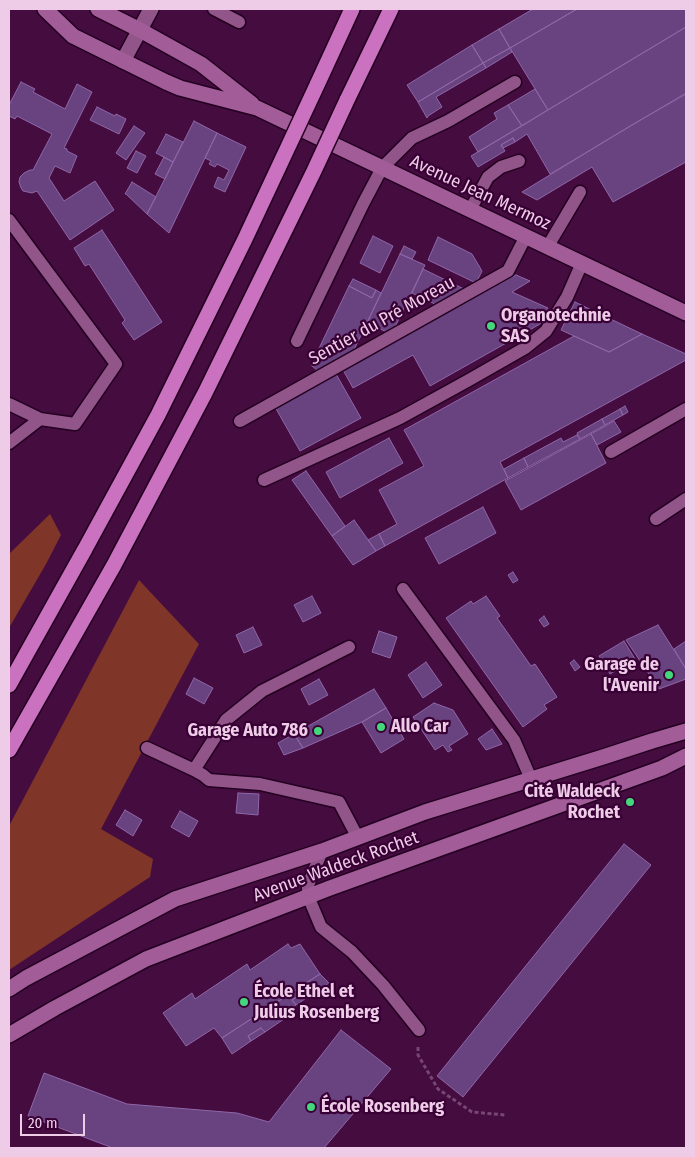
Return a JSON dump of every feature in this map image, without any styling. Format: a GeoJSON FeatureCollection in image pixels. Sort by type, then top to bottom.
{"type":"FeatureCollection","features":[{"type":"Feature","properties":{"kind":"highway"},"geometry":{"type":"LineString","coordinates":[[9,685],[162,406],[245,239],[352,9]]}},
{"type":"Feature","properties":{"kind":"highway"},"geometry":{"type":"LineString","coordinates":[[9,750],[114,565],[213,376],[391,9]]}},
{"type":"Feature","properties":{"kind":"main road","name":"Avenue Jean Mermoz"},"geometry":{"type":"LineString","coordinates":[[45,9],[74,36],[123,61],[180,88],[257,108],[686,313]]}},
{"type":"Feature","properties":{"kind":"main road","name":"Avenue Jean Mermoz"},"geometry":{"type":"LineString","coordinates":[[98,9],[201,64],[257,108]]}},
{"type":"Feature","properties":{"kind":"main road","name":"Avenue Waldeck Rochet"},"geometry":{"type":"LineString","coordinates":[[9,989],[26,978],[176,899],[322,852],[425,812],[686,731]]}},
{"type":"Feature","properties":{"kind":"main road","name":"Avenue Waldeck Rochet"},"geometry":{"type":"LineString","coordinates":[[9,1036],[55,1008],[146,959],[308,896],[662,768],[686,756]]}},
{"type":"Feature","properties":{"kind":"street"},"geometry":{"type":"LineString","coordinates":[[123,61],[151,9]]}},
{"type":"Feature","properties":{"kind":"lane"},"geometry":{"type":"LineString","coordinates":[[214,9],[240,22]]}},
{"type":"Feature","properties":{"kind":"lane"},"geometry":{"type":"LineString","coordinates":[[297,341],[382,168],[412,138],[448,121],[515,82]]}},
{"type":"Feature","properties":{"kind":"lane"},"geometry":{"type":"LineString","coordinates":[[470,210],[488,177],[501,167],[519,161]]}},
{"type":"Feature","properties":{"kind":"lane"},"geometry":{"type":"LineString","coordinates":[[548,246],[580,192]]}},
{"type":"Feature","properties":{"kind":"lane"},"geometry":{"type":"LineString","coordinates":[[9,220],[116,364],[75,424],[40,419],[9,404]]}},
{"type":"Feature","properties":{"kind":"lane","name":"Sentier du Pré Moreau"},"geometry":{"type":"LineString","coordinates":[[240,421],[508,270],[526,236]]}},
{"type":"Feature","properties":{"kind":"lane"},"geometry":{"type":"LineString","coordinates":[[264,480],[400,418],[525,348],[546,332],[567,297],[582,263]]}},
{"type":"Feature","properties":{"kind":"lane"},"geometry":{"type":"LineString","coordinates":[[611,452],[686,409]]}},
{"type":"Feature","properties":{"kind":"lane"},"geometry":{"type":"LineString","coordinates":[[9,442],[40,419]]}},
{"type":"Feature","properties":{"kind":"lane"},"geometry":{"type":"LineString","coordinates":[[656,520],[686,498]]}},
{"type":"Feature","properties":{"kind":"lane"},"geometry":{"type":"LineString","coordinates":[[404,588],[514,740],[531,778]]}},
{"type":"Feature","properties":{"kind":"lane"},"geometry":{"type":"LineString","coordinates":[[194,770],[226,720],[262,691],[349,647]]}},
{"type":"Feature","properties":{"kind":"lane"},"geometry":{"type":"LineString","coordinates":[[147,748],[194,770],[209,780],[260,784],[340,802],[358,838]]}},
{"type":"Feature","properties":{"kind":"lane"},"geometry":{"type":"LineString","coordinates":[[322,852],[308,885],[308,896],[321,927],[352,952],[383,985],[419,1030]]}},
{"type":"Feature","properties":{"kind":"path"},"geometry":{"type":"LineString","coordinates":[[419,1030],[418,1055],[438,1089],[472,1112],[505,1115]]}},
{"type":"Feature","properties":{"kind":"shaded area"},"geometry":{"type":"Polygon","coordinates":[[[50,514],[61,535],[9,628],[9,554],[50,514]]]}},
{"type":"Feature","properties":{"kind":"shaded area"},"geometry":{"type":"Polygon","coordinates":[[[139,580],[199,644],[101,829],[153,859],[150,877],[9,970],[9,826],[139,580]]]}},
{"type":"Feature","properties":{"kind":"building"},"geometry":{"type":"Polygon","coordinates":[[[533,9],[577,9],[510,48],[499,29],[533,9]]]}},
{"type":"Feature","properties":{"kind":"building"},"geometry":{"type":"Polygon","coordinates":[[[577,9],[686,9],[686,27],[548,110],[510,48],[577,9]]]}},
{"type":"Feature","properties":{"kind":"building"},"geometry":{"type":"Polygon","coordinates":[[[686,27],[686,93],[550,174],[527,134],[515,142],[513,138],[501,145],[505,151],[478,167],[471,156],[686,27]]]}},
{"type":"Feature","properties":{"kind":"building"},"geometry":{"type":"Polygon","coordinates":[[[499,29],[510,48],[483,63],[472,45],[499,29]]]}},
{"type":"Feature","properties":{"kind":"building"},"geometry":{"type":"Polygon","coordinates":[[[472,45],[483,63],[418,102],[407,85],[472,45]]]}},
{"type":"Feature","properties":{"kind":"building"},"geometry":{"type":"Polygon","coordinates":[[[510,48],[512,52],[486,68],[483,63],[510,48]]]}},
{"type":"Feature","properties":{"kind":"building"},"geometry":{"type":"Polygon","coordinates":[[[483,63],[486,68],[436,97],[442,107],[427,118],[418,102],[483,63]]]}},
{"type":"Feature","properties":{"kind":"building"},"geometry":{"type":"Polygon","coordinates":[[[21,82],[35,89],[33,92],[65,109],[77,84],[92,92],[64,148],[77,156],[70,173],[55,166],[49,178],[64,201],[95,181],[114,210],[70,240],[37,191],[32,193],[23,191],[19,182],[20,177],[24,173],[33,170],[52,134],[17,116],[15,119],[9,116],[9,105],[21,82]]]}},
{"type":"Feature","properties":{"kind":"building"},"geometry":{"type":"Polygon","coordinates":[[[535,89],[548,110],[522,126],[508,105],[535,89]]]}},
{"type":"Feature","properties":{"kind":"building"},"geometry":{"type":"Polygon","coordinates":[[[686,94],[686,162],[613,202],[592,167],[537,200],[522,192],[630,126],[686,94]]]}},
{"type":"Feature","properties":{"kind":"building"},"geometry":{"type":"Polygon","coordinates":[[[508,105],[522,126],[478,152],[469,137],[497,119],[494,113],[508,105]]]}},
{"type":"Feature","properties":{"kind":"building"},"geometry":{"type":"Polygon","coordinates":[[[97,107],[126,119],[119,134],[90,120],[97,107]]]}},
{"type":"Feature","properties":{"kind":"building"},"geometry":{"type":"Polygon","coordinates":[[[194,121],[217,133],[169,233],[147,214],[194,121]]]}},
{"type":"Feature","properties":{"kind":"building"},"geometry":{"type":"Polygon","coordinates":[[[134,126],[145,133],[126,160],[116,153],[134,126]]]}},
{"type":"Feature","properties":{"kind":"building"},"geometry":{"type":"Polygon","coordinates":[[[217,133],[246,147],[225,192],[214,187],[218,177],[224,180],[229,170],[217,164],[215,167],[209,164],[211,161],[205,158],[217,133]]]}},
{"type":"Feature","properties":{"kind":"building"},"geometry":{"type":"Polygon","coordinates":[[[166,134],[183,142],[173,162],[156,153],[166,134]]]}},
{"type":"Feature","properties":{"kind":"building"},"geometry":{"type":"Polygon","coordinates":[[[513,138],[515,142],[503,148],[501,145],[513,138]]]}},
{"type":"Feature","properties":{"kind":"building"},"geometry":{"type":"Polygon","coordinates":[[[136,151],[146,156],[137,173],[127,168],[136,151]]]}},
{"type":"Feature","properties":{"kind":"building"},"geometry":{"type":"Polygon","coordinates":[[[164,157],[173,162],[165,179],[155,174],[164,157]]]}},
{"type":"Feature","properties":{"kind":"building"},"geometry":{"type":"Polygon","coordinates":[[[132,182],[156,197],[147,214],[125,194],[132,182]]]}},
{"type":"Feature","properties":{"kind":"building"},"geometry":{"type":"Polygon","coordinates":[[[102,230],[162,322],[134,340],[122,323],[125,320],[89,264],[85,266],[74,248],[102,230]]]}},
{"type":"Feature","properties":{"kind":"building"},"geometry":{"type":"Polygon","coordinates":[[[373,236],[393,246],[380,273],[360,263],[373,236]]]}},
{"type":"Feature","properties":{"kind":"building"},"geometry":{"type":"Polygon","coordinates":[[[438,237],[472,254],[482,271],[476,283],[428,260],[438,237]]]}},
{"type":"Feature","properties":{"kind":"building"},"geometry":{"type":"Polygon","coordinates":[[[404,246],[416,252],[412,259],[400,254],[404,246]]]}},
{"type":"Feature","properties":{"kind":"building"},"geometry":{"type":"Polygon","coordinates":[[[400,254],[425,265],[393,331],[389,333],[367,323],[400,254]]]}},
{"type":"Feature","properties":{"kind":"building"},"geometry":{"type":"Polygon","coordinates":[[[423,269],[466,290],[439,306],[412,293],[423,269]]]}},
{"type":"Feature","properties":{"kind":"building"},"geometry":{"type":"Polygon","coordinates":[[[516,275],[530,281],[512,292],[548,308],[540,324],[430,386],[413,355],[353,388],[343,370],[516,275]]]}},
{"type":"Feature","properties":{"kind":"building"},"geometry":{"type":"Polygon","coordinates":[[[353,279],[376,290],[372,298],[349,286],[353,279]]]}},
{"type":"Feature","properties":{"kind":"building"},"geometry":{"type":"Polygon","coordinates":[[[349,286],[372,298],[376,290],[381,293],[352,354],[319,372],[311,365],[349,286]]]}},
{"type":"Feature","properties":{"kind":"building"},"geometry":{"type":"Polygon","coordinates":[[[575,302],[642,334],[609,352],[561,330],[575,302]]]}},
{"type":"Feature","properties":{"kind":"building"},"geometry":{"type":"Polygon","coordinates":[[[642,334],[686,354],[686,360],[500,462],[508,478],[385,546],[379,534],[397,524],[379,490],[424,466],[404,430],[574,336],[609,352],[642,334]]]}},
{"type":"Feature","properties":{"kind":"building"},"geometry":{"type":"Polygon","coordinates":[[[336,374],[361,418],[300,451],[275,407],[336,374]]]}},
{"type":"Feature","properties":{"kind":"building"},"geometry":{"type":"Polygon","coordinates":[[[625,406],[628,412],[623,415],[620,409],[625,406]]]}},
{"type":"Feature","properties":{"kind":"building"},"geometry":{"type":"Polygon","coordinates":[[[620,409],[623,415],[605,425],[602,419],[620,409]]]}},
{"type":"Feature","properties":{"kind":"building"},"geometry":{"type":"Polygon","coordinates":[[[602,419],[605,425],[580,439],[577,433],[602,419]]]}},
{"type":"Feature","properties":{"kind":"building"},"geometry":{"type":"Polygon","coordinates":[[[614,421],[621,432],[597,445],[591,434],[614,421]]]}},
{"type":"Feature","properties":{"kind":"building"},"geometry":{"type":"Polygon","coordinates":[[[591,434],[606,463],[521,510],[505,481],[591,434]]]}},
{"type":"Feature","properties":{"kind":"building"},"geometry":{"type":"Polygon","coordinates":[[[577,435],[580,439],[528,467],[524,458],[561,438],[563,442],[577,435]]]}},
{"type":"Feature","properties":{"kind":"building"},"geometry":{"type":"Polygon","coordinates":[[[389,438],[403,463],[340,498],[326,472],[389,438]]]}},
{"type":"Feature","properties":{"kind":"building"},"geometry":{"type":"Polygon","coordinates":[[[524,458],[528,467],[508,478],[504,469],[524,458]]]}},
{"type":"Feature","properties":{"kind":"building"},"geometry":{"type":"Polygon","coordinates":[[[306,471],[345,526],[332,536],[292,480],[306,471]]]}},
{"type":"Feature","properties":{"kind":"building"},"geometry":{"type":"Polygon","coordinates":[[[483,507],[496,533],[439,564],[425,538],[483,507]]]}},
{"type":"Feature","properties":{"kind":"building"},"geometry":{"type":"Polygon","coordinates":[[[354,520],[376,551],[353,565],[332,536],[354,520]]]}},
{"type":"Feature","properties":{"kind":"building"},"geometry":{"type":"Polygon","coordinates":[[[379,534],[385,546],[376,551],[368,540],[379,534]]]}},
{"type":"Feature","properties":{"kind":"building"},"geometry":{"type":"Polygon","coordinates":[[[513,572],[518,580],[513,583],[508,575],[513,572]]]}},
{"type":"Feature","properties":{"kind":"building"},"geometry":{"type":"Polygon","coordinates":[[[312,596],[321,613],[303,622],[294,605],[312,596]]]}},
{"type":"Feature","properties":{"kind":"building"},"geometry":{"type":"Polygon","coordinates":[[[486,596],[500,616],[497,618],[531,666],[535,664],[557,697],[544,705],[547,709],[523,727],[446,618],[471,601],[473,604],[486,596]]]}},
{"type":"Feature","properties":{"kind":"building"},"geometry":{"type":"Polygon","coordinates":[[[544,616],[549,624],[544,627],[539,620],[544,616]]]}},
{"type":"Feature","properties":{"kind":"building"},"geometry":{"type":"Polygon","coordinates":[[[658,625],[686,669],[686,679],[659,689],[626,640],[658,625]]]}},
{"type":"Feature","properties":{"kind":"building"},"geometry":{"type":"Polygon","coordinates":[[[253,627],[262,645],[244,653],[236,635],[253,627]]]}},
{"type":"Feature","properties":{"kind":"building"},"geometry":{"type":"Polygon","coordinates":[[[379,631],[397,637],[390,658],[372,652],[379,631]]]}},
{"type":"Feature","properties":{"kind":"building"},"geometry":{"type":"Polygon","coordinates":[[[624,641],[635,659],[610,674],[599,656],[624,641]]]}},
{"type":"Feature","properties":{"kind":"building"},"geometry":{"type":"Polygon","coordinates":[[[686,641],[686,669],[674,649],[686,641]]]}},
{"type":"Feature","properties":{"kind":"building"},"geometry":{"type":"Polygon","coordinates":[[[574,660],[580,667],[575,671],[570,663],[574,660]]]}},
{"type":"Feature","properties":{"kind":"building"},"geometry":{"type":"Polygon","coordinates":[[[426,662],[442,685],[423,698],[408,675],[426,662]]]}},
{"type":"Feature","properties":{"kind":"building"},"geometry":{"type":"Polygon","coordinates":[[[194,678],[213,688],[204,704],[186,694],[194,678]]]}},
{"type":"Feature","properties":{"kind":"building"},"geometry":{"type":"Polygon","coordinates":[[[319,679],[328,695],[309,705],[301,689],[319,679]]]}},
{"type":"Feature","properties":{"kind":"building"},"geometry":{"type":"Polygon","coordinates":[[[374,689],[386,708],[362,722],[303,748],[294,734],[374,689]]]}},
{"type":"Feature","properties":{"kind":"building"},"geometry":{"type":"Polygon","coordinates":[[[434,703],[453,710],[468,734],[449,746],[452,750],[448,752],[443,745],[435,750],[413,717],[434,703]]]}},
{"type":"Feature","properties":{"kind":"building"},"geometry":{"type":"Polygon","coordinates":[[[386,708],[404,739],[381,753],[362,722],[386,708]]]}},
{"type":"Feature","properties":{"kind":"building"},"geometry":{"type":"Polygon","coordinates":[[[492,729],[502,744],[486,750],[478,739],[492,729]]]}},
{"type":"Feature","properties":{"kind":"building"},"geometry":{"type":"Polygon","coordinates":[[[294,734],[303,748],[284,755],[278,743],[294,734]]]}},
{"type":"Feature","properties":{"kind":"building"},"geometry":{"type":"Polygon","coordinates":[[[238,793],[259,794],[258,815],[236,813],[238,793]]]}},
{"type":"Feature","properties":{"kind":"building"},"geometry":{"type":"Polygon","coordinates":[[[125,810],[142,820],[133,836],[116,825],[125,810]]]}},
{"type":"Feature","properties":{"kind":"building"},"geometry":{"type":"Polygon","coordinates":[[[180,811],[198,821],[189,837],[171,827],[180,811]]]}},
{"type":"Feature","properties":{"kind":"building"},"geometry":{"type":"Polygon","coordinates":[[[624,844],[651,865],[463,1097],[437,1076],[624,844]]]}},
{"type":"Feature","properties":{"kind":"building"},"geometry":{"type":"Polygon","coordinates":[[[288,944],[291,948],[300,944],[320,974],[222,1038],[214,1028],[186,1046],[163,1013],[192,993],[195,999],[247,964],[250,970],[288,944]]]}},
{"type":"Feature","properties":{"kind":"building"},"geometry":{"type":"Polygon","coordinates":[[[320,974],[329,983],[318,990],[315,985],[292,1000],[296,1005],[281,1015],[284,1019],[265,1032],[261,1028],[248,1036],[251,1041],[232,1054],[222,1038],[320,974]]]}},
{"type":"Feature","properties":{"kind":"building"},"geometry":{"type":"Polygon","coordinates":[[[315,985],[318,990],[296,1005],[292,1000],[315,985]]]}},
{"type":"Feature","properties":{"kind":"building"},"geometry":{"type":"Polygon","coordinates":[[[261,1028],[265,1032],[251,1041],[248,1036],[261,1028]]]}},
{"type":"Feature","properties":{"kind":"building"},"geometry":{"type":"Polygon","coordinates":[[[341,1030],[391,1069],[324,1148],[113,1148],[28,1116],[44,1073],[127,1104],[237,1113],[269,1122],[341,1030]]]}},
{"type":"Feature","properties":{"kind":"place","name":"Organotechnie SAS"},"geometry":{"type":"Point","coordinates":[491,326]}},
{"type":"Feature","properties":{"kind":"place","name":"Garage de l'Avenir"},"geometry":{"type":"Point","coordinates":[669,675]}},
{"type":"Feature","properties":{"kind":"place","name":"Allo Car"},"geometry":{"type":"Point","coordinates":[381,727]}},
{"type":"Feature","properties":{"kind":"place","name":"Garage Auto 786"},"geometry":{"type":"Point","coordinates":[318,731]}},
{"type":"Feature","properties":{"kind":"place","name":"Cité Waldeck Rochet"},"geometry":{"type":"Point","coordinates":[630,802]}},
{"type":"Feature","properties":{"kind":"place","name":"École Ethel et Julius Rosenberg"},"geometry":{"type":"Point","coordinates":[244,1002]}},
{"type":"Feature","properties":{"kind":"place","name":"École Rosenberg"},"geometry":{"type":"Point","coordinates":[311,1107]}}]}
